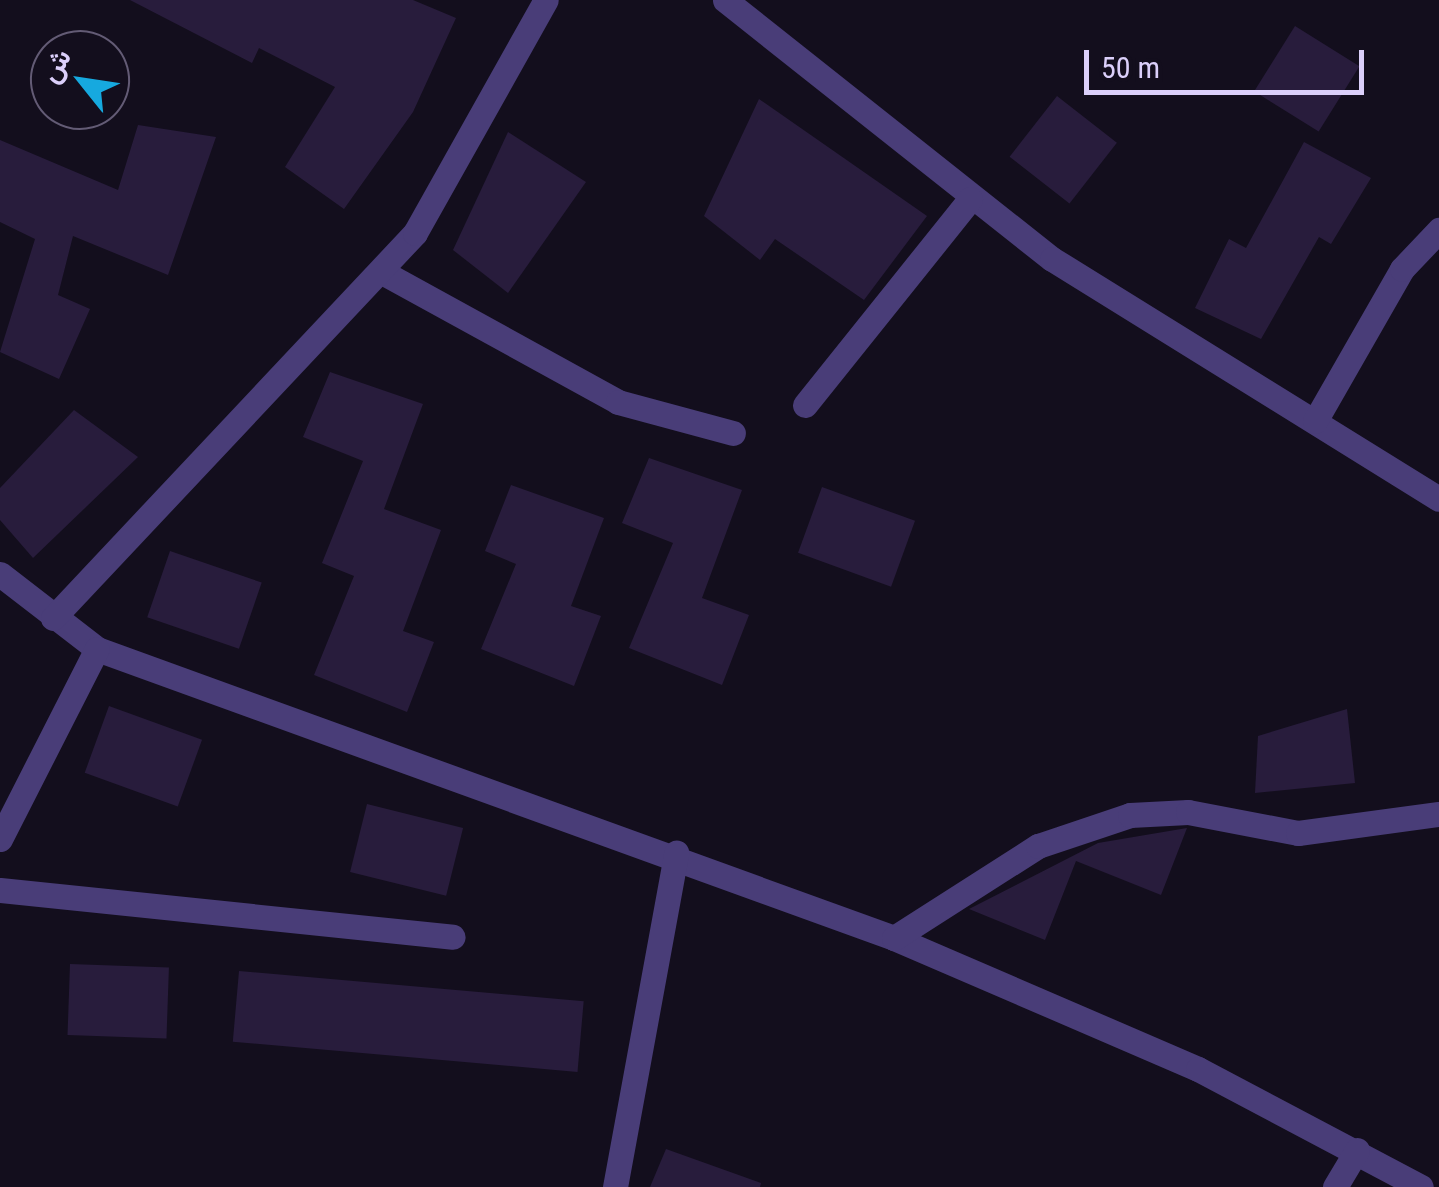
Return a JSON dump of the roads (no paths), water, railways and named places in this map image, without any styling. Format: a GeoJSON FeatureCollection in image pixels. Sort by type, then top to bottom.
{"type":"FeatureCollection","features":[{"type":"Feature","properties":{"kind":"street"},"geometry":{"type":"LineString","coordinates":[[53,618],[382,272],[485,123],[546,0]]}},
{"type":"Feature","properties":{"kind":"street"},"geometry":{"type":"LineString","coordinates":[[725,0],[970,200],[1439,499]]}},
{"type":"Feature","properties":{"kind":"street"},"geometry":{"type":"LineString","coordinates":[[805,406],[970,200]]}},
{"type":"Feature","properties":{"kind":"street"},"geometry":{"type":"LineString","coordinates":[[1315,421],[1402,270],[1439,230]]}},
{"type":"Feature","properties":{"kind":"street"},"geometry":{"type":"LineString","coordinates":[[382,272],[618,402],[733,433]]}},
{"type":"Feature","properties":{"kind":"street"},"geometry":{"type":"LineString","coordinates":[[0,574],[96,650],[676,852],[894,938],[1357,1150],[1420,1187]]}},
{"type":"Feature","properties":{"kind":"street"},"geometry":{"type":"LineString","coordinates":[[0,840],[96,650]]}},
{"type":"Feature","properties":{"kind":"street"},"geometry":{"type":"LineString","coordinates":[[894,938],[1038,846],[1130,815],[1188,812],[1298,833],[1439,814]]}},
{"type":"Feature","properties":{"kind":"street"},"geometry":{"type":"LineString","coordinates":[[615,1187],[676,852]]}},
{"type":"Feature","properties":{"kind":"street"},"geometry":{"type":"LineString","coordinates":[[0,890],[453,936]]}},
{"type":"Feature","properties":{"kind":"street"},"geometry":{"type":"LineString","coordinates":[[1335,1187],[1357,1150]]}}]}
